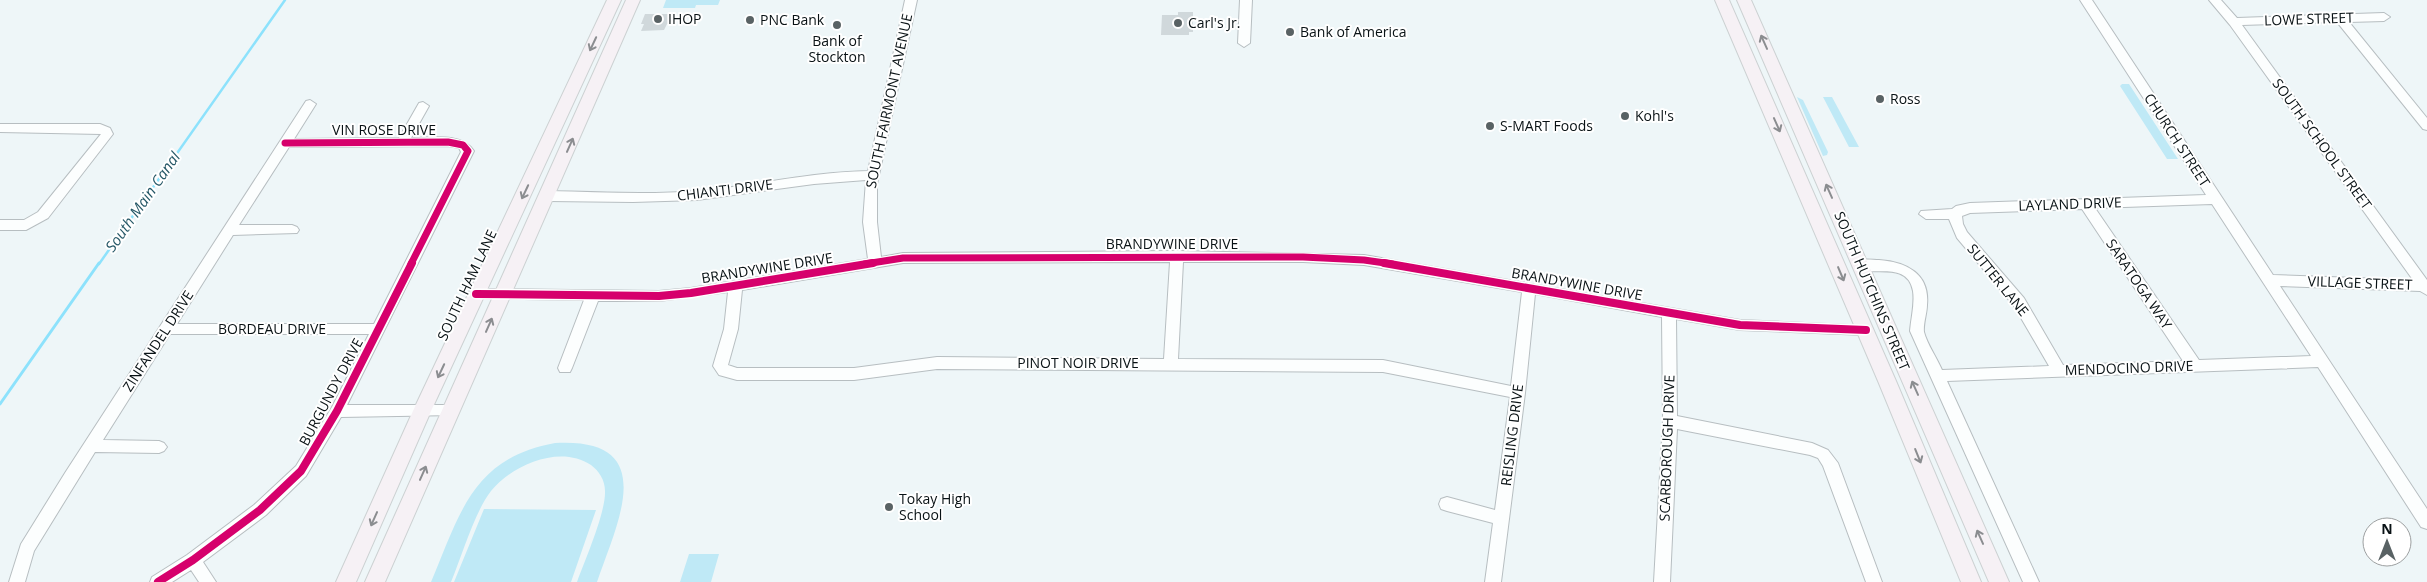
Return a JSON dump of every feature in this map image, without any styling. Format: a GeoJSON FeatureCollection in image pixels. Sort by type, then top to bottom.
{"type":"FeatureCollection","features":[{"type":"Feature","properties":{"kind":"main road","name":"SOUTH HAM LANE"},"geometry":{"type":"LineString","coordinates":[[346,582],[422,411],[614,0]]}},
{"type":"Feature","properties":{"kind":"main road"},"geometry":{"type":"LineString","coordinates":[[375,582],[634,0]]}},
{"type":"Feature","properties":{"kind":"main road","name":"SOUTH HUTCHINS STREET"},"geometry":{"type":"LineString","coordinates":[[1722,0],[1866,330],[1970,582]]}},
{"type":"Feature","properties":{"kind":"main road","name":"SOUTH HUTCHINS STREET"},"geometry":{"type":"LineString","coordinates":[[1744,0],[1999,582]]}},
{"type":"Feature","properties":{"kind":"main road"},"geometry":{"type":"LineString","coordinates":[[1765,97],[1784,106],[1798,121]]}},
{"type":"Feature","properties":{"kind":"street","name":"SOUTH FAIRMONT AVENUE"},"geometry":{"type":"LineString","coordinates":[[875,262],[870,222],[872,175],[911,0]]}},
{"type":"Feature","properties":{"kind":"street"},"geometry":{"type":"LineString","coordinates":[[1244,43],[1246,0]]}},
{"type":"Feature","properties":{"kind":"street","name":"CHURCH STREET"},"geometry":{"type":"LineString","coordinates":[[2086,0],[2427,522]]}},
{"type":"Feature","properties":{"kind":"street","name":"SOUTH SCHOOL STREET"},"geometry":{"type":"LineString","coordinates":[[2215,0],[2234,22],[2426,287]]}},
{"type":"Feature","properties":{"kind":"street","name":"LOWE STREET"},"geometry":{"type":"LineString","coordinates":[[2234,22],[2384,17]]}},
{"type":"Feature","properties":{"kind":"street"},"geometry":{"type":"LineString","coordinates":[[2341,19],[2427,126]]}},
{"type":"Feature","properties":{"kind":"street","name":"ZINFANDEL DRIVE"},"geometry":{"type":"LineString","coordinates":[[17,582],[27,549],[228,230],[310,104]]}},
{"type":"Feature","properties":{"kind":"street"},"geometry":{"type":"LineString","coordinates":[[403,142],[424,106]]}},
{"type":"Feature","properties":{"kind":"street"},"geometry":{"type":"LineString","coordinates":[[0,128],[100,128],[106,130],[107,134],[43,215],[26,225],[0,225]]}},
{"type":"Feature","properties":{"kind":"street","name":"VIN ROSE DRIVE"},"geometry":{"type":"LineString","coordinates":[[285,144],[455,143],[463,146],[468,151],[464,163]]}},
{"type":"Feature","properties":{"kind":"street","name":"BURGUNDY DRIVE"},"geometry":{"type":"LineString","coordinates":[[158,582],[193,560],[283,490],[301,471],[338,411],[464,163]]}},
{"type":"Feature","properties":{"kind":"street","name":"CHIANTI DRIVE"},"geometry":{"type":"LineString","coordinates":[[548,196],[682,196],[719,194],[818,177],[872,175]]}},
{"type":"Feature","properties":{"kind":"street","name":"LAYLAND DRIVE"},"geometry":{"type":"LineString","coordinates":[[1926,214],[1955,214],[1961,209],[1970,208],[2216,199]]}},
{"type":"Feature","properties":{"kind":"street","name":"SARATOGA WAY"},"geometry":{"type":"LineString","coordinates":[[2085,203],[2194,365]]}},
{"type":"Feature","properties":{"kind":"street","name":"SUTTER LANE"},"geometry":{"type":"LineString","coordinates":[[1955,214],[1956,224],[1962,235],[2020,302],[2059,371]]}},
{"type":"Feature","properties":{"kind":"street"},"geometry":{"type":"LineString","coordinates":[[228,230],[292,230]]}},
{"type":"Feature","properties":{"kind":"street"},"geometry":{"type":"LineString","coordinates":[[1171,364],[1178,256]]}},
{"type":"Feature","properties":{"kind":"street","name":"BRANDYWINE DRIVE"},"geometry":{"type":"LineString","coordinates":[[476,294],[659,296],[735,286],[903,258],[1303,256],[1364,260],[1529,287],[1740,325],[1866,330]]}},
{"type":"Feature","properties":{"kind":"street"},"geometry":{"type":"LineString","coordinates":[[1861,265],[1898,267],[1910,273],[1918,282],[1920,291],[1917,330],[2031,582]]}},
{"type":"Feature","properties":{"kind":"street","name":"VILLAGE STREET"},"geometry":{"type":"LineString","coordinates":[[2268,280],[2426,287]]}},
{"type":"Feature","properties":{"kind":"street","name":"PINOT NOIR DRIVE"},"geometry":{"type":"LineString","coordinates":[[735,286],[731,329],[720,366],[724,371],[737,374],[854,374],[937,363],[1382,366],[1518,393]]}},
{"type":"Feature","properties":{"kind":"street","name":"REISLING DRIVE"},"geometry":{"type":"LineString","coordinates":[[1492,582],[1518,393],[1529,287]]}},
{"type":"Feature","properties":{"kind":"street"},"geometry":{"type":"LineString","coordinates":[[565,368],[593,295]]}},
{"type":"Feature","properties":{"kind":"street","name":"SCARBOROUGH DRIVE"},"geometry":{"type":"LineString","coordinates":[[1662,582],[1670,421],[1669,313]]}},
{"type":"Feature","properties":{"kind":"street","name":"BORDEAU DRIVE"},"geometry":{"type":"LineString","coordinates":[[166,329],[379,329]]}},
{"type":"Feature","properties":{"kind":"street","name":"MENDOCINO DRIVE"},"geometry":{"type":"LineString","coordinates":[[1937,376],[2322,361]]}},
{"type":"Feature","properties":{"kind":"street"},"geometry":{"type":"LineString","coordinates":[[338,411],[450,411]]}},
{"type":"Feature","properties":{"kind":"street"},"geometry":{"type":"LineString","coordinates":[[1670,421],[1812,449],[1823,454],[1830,463],[1874,582]]}},
{"type":"Feature","properties":{"kind":"street"},"geometry":{"type":"LineString","coordinates":[[91,446],[159,447]]}},
{"type":"Feature","properties":{"kind":"street"},"geometry":{"type":"LineString","coordinates":[[1447,504],[1501,518]]}},
{"type":"Feature","properties":{"kind":"street"},"geometry":{"type":"LineString","coordinates":[[193,560],[208,582]]}},
{"type":"Feature","properties":{"kind":"shaded area"},"geometry":{"type":"Polygon","coordinates":[[[666,0],[720,0],[718,5],[696,5],[695,8],[663,8],[666,0]]]}},
{"type":"Feature","properties":{"kind":"shaded area"},"geometry":{"type":"Polygon","coordinates":[[[2122,84],[2129,84],[2178,159],[2167,159],[2120,86],[2122,84]]]}},
{"type":"Feature","properties":{"kind":"shaded area"},"geometry":{"type":"Polygon","coordinates":[[[1797,97],[1803,100],[1828,152],[1827,155],[1823,156],[1797,97]]]}},
{"type":"Feature","properties":{"kind":"shaded area"},"geometry":{"type":"Polygon","coordinates":[[[1823,97],[1832,97],[1859,147],[1849,147],[1823,97]]]}},
{"type":"Feature","properties":{"kind":"shaded area"},"geometry":{"type":"Polygon","coordinates":[[[555,443],[588,445],[610,454],[621,469],[624,488],[621,511],[597,582],[577,582],[602,511],[605,491],[603,480],[591,465],[579,459],[551,457],[537,460],[511,473],[491,491],[479,511],[451,582],[431,582],[461,512],[487,476],[505,461],[527,450],[555,443]]]}},
{"type":"Feature","properties":{"kind":"shaded area"},"geometry":{"type":"Polygon","coordinates":[[[484,509],[596,510],[571,582],[454,582],[484,509]]]}},
{"type":"Feature","properties":{"kind":"shaded area"},"geometry":{"type":"Polygon","coordinates":[[[689,554],[719,554],[711,582],[680,582],[689,554]]]}},
{"type":"Feature","properties":{"kind":"building","name":"Carl's Jr."},"geometry":{"type":"Polygon","coordinates":[[[1178,12],[1193,12],[1193,32],[1189,32],[1189,35],[1161,35],[1162,15],[1178,15],[1178,12]]]}},
{"type":"Feature","properties":{"kind":"building","name":"IHOP"},"geometry":{"type":"Polygon","coordinates":[[[645,14],[675,14],[671,24],[667,24],[664,30],[641,31],[644,24],[641,24],[645,14]]]}},
{"type":"Feature","properties":{"kind":"waterway","name":"South Main Canal"},"geometry":{"type":"LineString","coordinates":[[99,264],[285,0]]}},
{"type":"Feature","properties":{"kind":"waterway","name":"South Main Canal"},"geometry":{"type":"LineString","coordinates":[[0,404],[99,263]]}},
{"type":"Feature","properties":{"kind":"cycle path"},"geometry":{"type":"LineString","coordinates":[[158,582],[193,560],[260,510],[301,471],[337,411],[468,151],[463,145],[448,142],[285,143]]}},
{"type":"Feature","properties":{"kind":"cycle path"},"geometry":{"type":"LineString","coordinates":[[476,294],[659,296],[691,293],[903,258],[1303,257],[1364,260],[1417,268],[1740,325],[1866,330]]}},
{"type":"Feature","properties":{"kind":"place","name":"IHOP"},"geometry":{"type":"Point","coordinates":[658,19]}},
{"type":"Feature","properties":{"kind":"place","name":"PNC Bank"},"geometry":{"type":"Point","coordinates":[750,20]}},
{"type":"Feature","properties":{"kind":"place","name":"Carl's Jr."},"geometry":{"type":"Point","coordinates":[1178,23]}},
{"type":"Feature","properties":{"kind":"place","name":"Bank of Stockton"},"geometry":{"type":"Point","coordinates":[837,25]}},
{"type":"Feature","properties":{"kind":"place","name":"Bank of America"},"geometry":{"type":"Point","coordinates":[1290,32]}},
{"type":"Feature","properties":{"kind":"place","name":"Ross"},"geometry":{"type":"Point","coordinates":[1880,99]}},
{"type":"Feature","properties":{"kind":"place","name":"Kohl's"},"geometry":{"type":"Point","coordinates":[1625,116]}},
{"type":"Feature","properties":{"kind":"place","name":"S-MART Foods"},"geometry":{"type":"Point","coordinates":[1490,126]}},
{"type":"Feature","properties":{"kind":"place","name":"Tokay High School"},"geometry":{"type":"Point","coordinates":[889,507]}}]}
